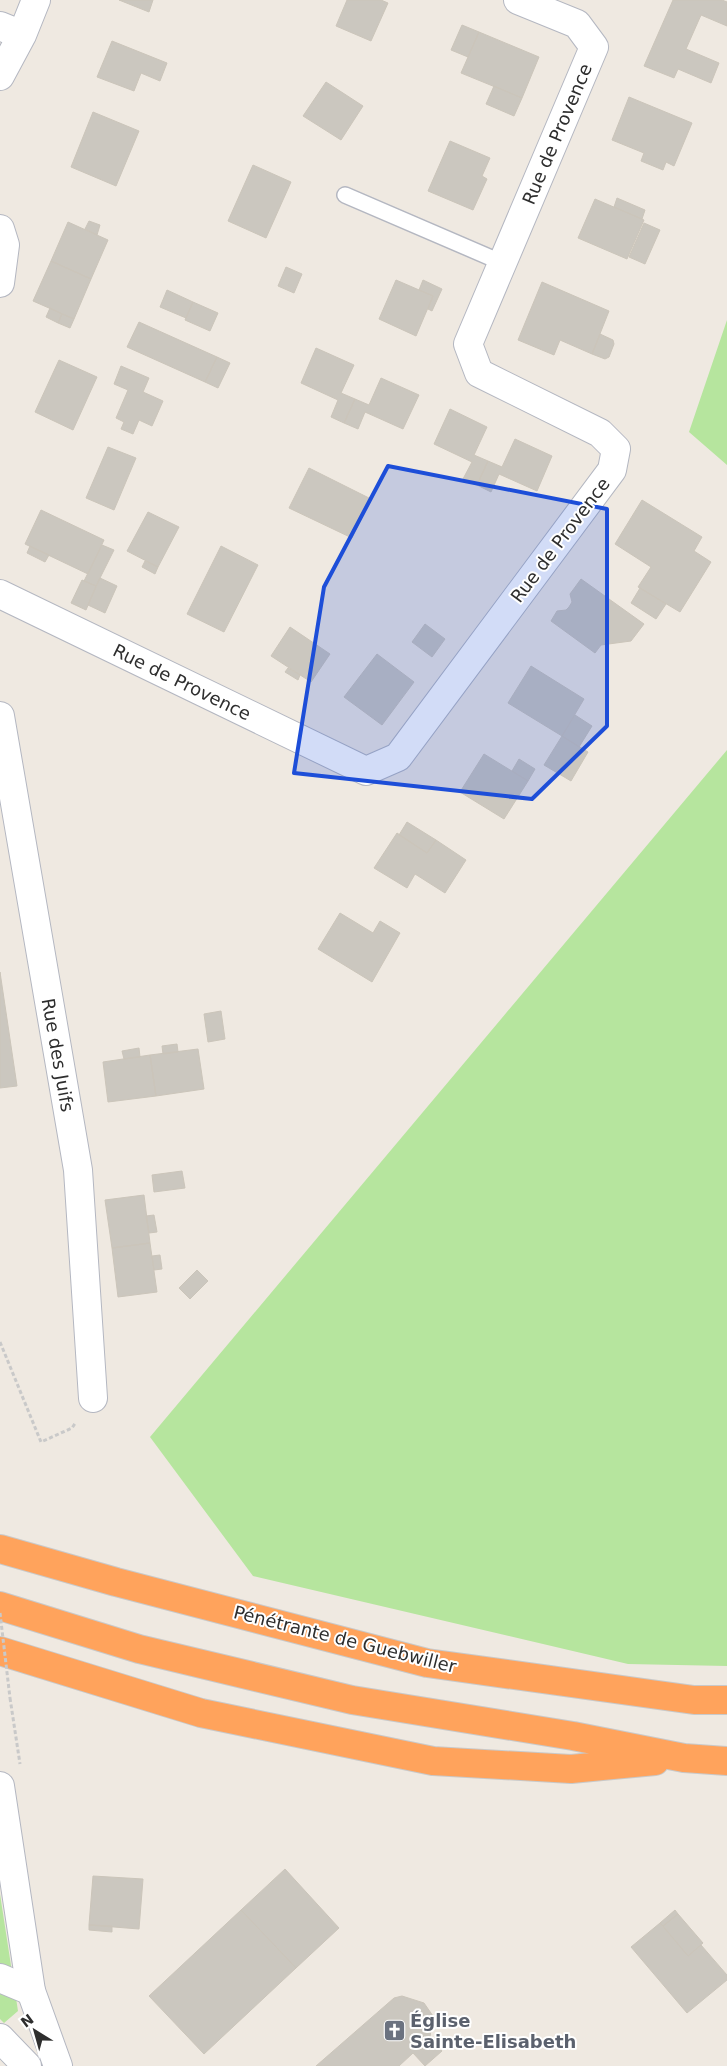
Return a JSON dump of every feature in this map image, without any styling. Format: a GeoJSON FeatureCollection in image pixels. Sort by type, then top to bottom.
{"type":"FeatureCollection","features":[{"type":"Feature","properties":{"kind":"highway","name":"Pénétrante de Guebwiller"},"geometry":{"type":"LineString","coordinates":[[0,1549],[116,1582],[427,1663],[694,1700],[727,1700]]}},
{"type":"Feature","properties":{"kind":"highway"},"geometry":{"type":"LineString","coordinates":[[0,1606],[139,1649],[352,1700],[573,1736],[684,1758],[727,1761]]}},
{"type":"Feature","properties":{"kind":"highway"},"geometry":{"type":"LineString","coordinates":[[0,1651],[201,1713],[433,1761],[571,1769],[684,1758]]}},
{"type":"Feature","properties":{"kind":"street"},"geometry":{"type":"LineString","coordinates":[[0,76],[11,30],[36,0]]}},
{"type":"Feature","properties":{"kind":"street","name":"Rue de Provence"},"geometry":{"type":"LineString","coordinates":[[0,594],[366,771],[398,757],[612,470],[616,449],[600,433],[479,373],[468,344],[594,47],[577,24],[518,0]]}},
{"type":"Feature","properties":{"kind":"street"},"geometry":{"type":"LineString","coordinates":[[0,229],[5,245],[0,283]]}},
{"type":"Feature","properties":{"kind":"street","name":"Rue des Juifs"},"geometry":{"type":"LineString","coordinates":[[0,716],[78,1170],[92,1398]]}},
{"type":"Feature","properties":{"kind":"street"},"geometry":{"type":"LineString","coordinates":[[0,1786],[31,1991],[58,2066]]}},
{"type":"Feature","properties":{"kind":"street"},"geometry":{"type":"LineString","coordinates":[[0,1978],[31,1991]]}},
{"type":"Feature","properties":{"kind":"street"},"geometry":{"type":"LineString","coordinates":[[0,2038],[27,2066]]}},
{"type":"Feature","properties":{"kind":"lane"},"geometry":{"type":"LineString","coordinates":[[346,195],[503,263]]}},
{"type":"Feature","properties":{"kind":"path"},"geometry":{"type":"LineString","coordinates":[[0,1342],[41,1442],[72,1428],[92,1398]]}},
{"type":"Feature","properties":{"kind":"path"},"geometry":{"type":"LineString","coordinates":[[0,1613],[10,1698]]}},
{"type":"Feature","properties":{"kind":"highlighted area"},"geometry":{"type":"Polygon","coordinates":[[[388,466],[607,509],[607,726],[532,799],[294,773],[324,587],[388,466]]]}},
{"type":"Feature","properties":{"kind":"green space"},"geometry":{"type":"Polygon","coordinates":[[[727,320],[727,465],[689,432],[727,320]]]}},
{"type":"Feature","properties":{"kind":"green space"},"geometry":{"type":"Polygon","coordinates":[[[727,750],[727,1666],[628,1664],[253,1576],[150,1437],[727,750]]]}},
{"type":"Feature","properties":{"kind":"green space"},"geometry":{"type":"Polygon","coordinates":[[[0,1894],[18,2011],[4,2023],[0,2019],[0,1894]]]}},
{"type":"Feature","properties":{"kind":"building"},"geometry":{"type":"Polygon","coordinates":[[[119,0],[153,0],[149,12],[119,0]]]}},
{"type":"Feature","properties":{"kind":"building"},"geometry":{"type":"Polygon","coordinates":[[[347,0],[381,0],[388,3],[371,41],[336,26],[347,0]]]}},
{"type":"Feature","properties":{"kind":"building"},"geometry":{"type":"Polygon","coordinates":[[[673,0],[722,0],[727,2],[727,26],[701,15],[686,49],[719,63],[711,83],[678,69],[674,78],[644,66],[673,0]]]}},
{"type":"Feature","properties":{"kind":"building"},"geometry":{"type":"Polygon","coordinates":[[[462,25],[479,32],[468,57],[451,50],[462,25]]]}},
{"type":"Feature","properties":{"kind":"building"},"geometry":{"type":"Polygon","coordinates":[[[479,32],[539,57],[522,98],[461,73],[479,32]]]}},
{"type":"Feature","properties":{"kind":"building"},"geometry":{"type":"Polygon","coordinates":[[[112,41],[167,63],[160,81],[141,73],[134,91],[97,77],[112,41]]]}},
{"type":"Feature","properties":{"kind":"building"},"geometry":{"type":"Polygon","coordinates":[[[326,82],[363,106],[341,140],[303,116],[326,82]]]}},
{"type":"Feature","properties":{"kind":"building"},"geometry":{"type":"Polygon","coordinates":[[[494,86],[522,98],[514,116],[486,104],[494,86]]]}},
{"type":"Feature","properties":{"kind":"building"},"geometry":{"type":"Polygon","coordinates":[[[629,97],[692,123],[674,166],[666,162],[663,170],[641,161],[644,153],[612,140],[629,97]]]}},
{"type":"Feature","properties":{"kind":"building"},"geometry":{"type":"Polygon","coordinates":[[[93,112],[139,131],[116,186],[71,167],[93,112]]]}},
{"type":"Feature","properties":{"kind":"building"},"geometry":{"type":"Polygon","coordinates":[[[450,141],[490,158],[482,176],[487,179],[473,210],[428,191],[450,141]]]}},
{"type":"Feature","properties":{"kind":"building"},"geometry":{"type":"Polygon","coordinates":[[[253,165],[291,182],[266,238],[228,221],[253,165]]]}},
{"type":"Feature","properties":{"kind":"building"},"geometry":{"type":"Polygon","coordinates":[[[617,198],[645,210],[642,219],[614,207],[617,198]]]}},
{"type":"Feature","properties":{"kind":"building"},"geometry":{"type":"Polygon","coordinates":[[[595,199],[644,220],[627,259],[578,238],[595,199]]]}},
{"type":"Feature","properties":{"kind":"building"},"geometry":{"type":"Polygon","coordinates":[[[89,221],[100,225],[97,235],[85,229],[89,221]]]}},
{"type":"Feature","properties":{"kind":"building"},"geometry":{"type":"Polygon","coordinates":[[[68,222],[108,240],[91,279],[51,261],[68,222]]]}},
{"type":"Feature","properties":{"kind":"building"},"geometry":{"type":"Polygon","coordinates":[[[644,223],[660,230],[645,264],[629,257],[644,223]]]}},
{"type":"Feature","properties":{"kind":"building"},"geometry":{"type":"Polygon","coordinates":[[[51,261],[91,279],[74,319],[33,301],[51,261]]]}},
{"type":"Feature","properties":{"kind":"building"},"geometry":{"type":"Polygon","coordinates":[[[286,267],[302,274],[294,293],[278,286],[286,267]]]}},
{"type":"Feature","properties":{"kind":"building"},"geometry":{"type":"Polygon","coordinates":[[[396,280],[433,296],[416,336],[379,319],[396,280]]]}},
{"type":"Feature","properties":{"kind":"building"},"geometry":{"type":"Polygon","coordinates":[[[423,280],[442,289],[432,311],[428,309],[433,296],[419,290],[423,280]]]}},
{"type":"Feature","properties":{"kind":"building"},"geometry":{"type":"Polygon","coordinates":[[[542,282],[609,311],[592,354],[560,340],[554,355],[518,340],[542,282]]]}},
{"type":"Feature","properties":{"kind":"building"},"geometry":{"type":"Polygon","coordinates":[[[167,290],[193,302],[186,318],[160,307],[167,290]]]}},
{"type":"Feature","properties":{"kind":"building"},"geometry":{"type":"Polygon","coordinates":[[[193,302],[218,313],[210,331],[185,320],[193,302]]]}},
{"type":"Feature","properties":{"kind":"building"},"geometry":{"type":"Polygon","coordinates":[[[50,308],[62,314],[58,323],[46,317],[50,308]]]}},
{"type":"Feature","properties":{"kind":"building"},"geometry":{"type":"Polygon","coordinates":[[[62,314],[74,319],[70,328],[58,323],[62,314]]]}},
{"type":"Feature","properties":{"kind":"building"},"geometry":{"type":"Polygon","coordinates":[[[139,322],[217,357],[205,382],[127,347],[139,322]]]}},
{"type":"Feature","properties":{"kind":"building"},"geometry":{"type":"Polygon","coordinates":[[[600,334],[613,340],[614,344],[609,357],[605,359],[592,354],[600,334]]]}},
{"type":"Feature","properties":{"kind":"building"},"geometry":{"type":"Polygon","coordinates":[[[316,348],[354,365],[341,393],[355,399],[344,423],[331,417],[338,400],[301,383],[316,348]]]}},
{"type":"Feature","properties":{"kind":"building"},"geometry":{"type":"Polygon","coordinates":[[[217,357],[230,363],[218,388],[205,382],[217,357]]]}},
{"type":"Feature","properties":{"kind":"building"},"geometry":{"type":"Polygon","coordinates":[[[59,360],[97,377],[73,430],[35,412],[59,360]]]}},
{"type":"Feature","properties":{"kind":"building"},"geometry":{"type":"Polygon","coordinates":[[[121,366],[149,378],[143,392],[163,401],[152,426],[139,420],[133,434],[121,429],[124,422],[116,418],[128,390],[114,384],[121,366]]]}},
{"type":"Feature","properties":{"kind":"building"},"geometry":{"type":"Polygon","coordinates":[[[381,378],[419,395],[403,429],[365,412],[358,429],[344,423],[355,399],[369,405],[381,378]]]}},
{"type":"Feature","properties":{"kind":"building"},"geometry":{"type":"Polygon","coordinates":[[[450,409],[487,427],[474,455],[488,461],[477,485],[463,479],[472,462],[434,444],[450,409]]]}},
{"type":"Feature","properties":{"kind":"building"},"geometry":{"type":"Polygon","coordinates":[[[515,439],[552,456],[537,491],[499,474],[491,492],[477,485],[488,461],[502,467],[515,439]]]}},
{"type":"Feature","properties":{"kind":"building"},"geometry":{"type":"Polygon","coordinates":[[[108,447],[136,458],[114,510],[86,498],[108,447]]]}},
{"type":"Feature","properties":{"kind":"building"},"geometry":{"type":"Polygon","coordinates":[[[309,468],[371,499],[352,538],[289,508],[309,468]]]}},
{"type":"Feature","properties":{"kind":"building"},"geometry":{"type":"Polygon","coordinates":[[[642,500],[702,537],[694,551],[711,562],[680,612],[638,587],[651,567],[615,544],[642,500]]]}},
{"type":"Feature","properties":{"kind":"building"},"geometry":{"type":"Polygon","coordinates":[[[41,510],[104,540],[88,574],[25,544],[41,510]]]}},
{"type":"Feature","properties":{"kind":"building"},"geometry":{"type":"Polygon","coordinates":[[[148,512],[179,527],[158,567],[127,551],[148,512]]]}},
{"type":"Feature","properties":{"kind":"building"},"geometry":{"type":"Polygon","coordinates":[[[102,545],[114,550],[96,586],[84,581],[102,545]]]}},
{"type":"Feature","properties":{"kind":"building"},"geometry":{"type":"Polygon","coordinates":[[[30,546],[49,555],[45,562],[27,553],[30,546]]]}},
{"type":"Feature","properties":{"kind":"building"},"geometry":{"type":"Polygon","coordinates":[[[221,546],[258,565],[224,632],[187,614],[221,546]]]}},
{"type":"Feature","properties":{"kind":"building"},"geometry":{"type":"Polygon","coordinates":[[[145,561],[158,567],[155,574],[142,567],[145,561]]]}},
{"type":"Feature","properties":{"kind":"building"},"geometry":{"type":"Polygon","coordinates":[[[100,578],[117,586],[105,613],[88,605],[100,578]]]}},
{"type":"Feature","properties":{"kind":"building"},"geometry":{"type":"Polygon","coordinates":[[[581,579],[644,624],[631,641],[601,645],[595,653],[551,621],[557,611],[566,610],[569,607],[572,602],[570,594],[581,579]]]}},
{"type":"Feature","properties":{"kind":"building"},"geometry":{"type":"Polygon","coordinates":[[[82,580],[96,586],[86,610],[71,603],[82,580]]]}},
{"type":"Feature","properties":{"kind":"building"},"geometry":{"type":"Polygon","coordinates":[[[640,588],[666,604],[656,619],[631,603],[640,588]]]}},
{"type":"Feature","properties":{"kind":"building"},"geometry":{"type":"Polygon","coordinates":[[[425,624],[445,639],[432,657],[412,642],[425,624]]]}},
{"type":"Feature","properties":{"kind":"building"},"geometry":{"type":"Polygon","coordinates":[[[290,627],[330,654],[311,682],[271,656],[290,627]]]}},
{"type":"Feature","properties":{"kind":"building"},"geometry":{"type":"Polygon","coordinates":[[[377,654],[414,682],[382,725],[344,697],[377,654]]]}},
{"type":"Feature","properties":{"kind":"building"},"geometry":{"type":"Polygon","coordinates":[[[531,666],[584,699],[562,736],[508,703],[531,666]]]}},
{"type":"Feature","properties":{"kind":"building"},"geometry":{"type":"Polygon","coordinates":[[[288,668],[300,675],[298,680],[285,672],[288,668]]]}},
{"type":"Feature","properties":{"kind":"building"},"geometry":{"type":"Polygon","coordinates":[[[575,715],[592,726],[579,747],[562,736],[575,715]]]}},
{"type":"Feature","properties":{"kind":"building"},"geometry":{"type":"Polygon","coordinates":[[[562,736],[588,752],[571,781],[544,765],[562,736]]]}},
{"type":"Feature","properties":{"kind":"building"},"geometry":{"type":"Polygon","coordinates":[[[484,754],[528,781],[504,819],[460,792],[484,754]]]}},
{"type":"Feature","properties":{"kind":"building"},"geometry":{"type":"Polygon","coordinates":[[[519,759],[535,769],[528,781],[512,771],[519,759]]]}},
{"type":"Feature","properties":{"kind":"building"},"geometry":{"type":"Polygon","coordinates":[[[407,822],[436,840],[427,853],[399,835],[407,822]]]}},
{"type":"Feature","properties":{"kind":"building"},"geometry":{"type":"Polygon","coordinates":[[[397,833],[427,853],[436,840],[466,860],[445,893],[415,874],[407,888],[374,868],[397,833]]]}},
{"type":"Feature","properties":{"kind":"building"},"geometry":{"type":"Polygon","coordinates":[[[340,913],[373,933],[380,921],[400,933],[372,982],[318,949],[340,913]]]}},
{"type":"Feature","properties":{"kind":"building"},"geometry":{"type":"Polygon","coordinates":[[[0,972],[17,1086],[0,1088],[0,972]]]}},
{"type":"Feature","properties":{"kind":"building"},"geometry":{"type":"Polygon","coordinates":[[[221,1011],[225,1039],[208,1042],[204,1014],[221,1011]]]}},
{"type":"Feature","properties":{"kind":"building"},"geometry":{"type":"Polygon","coordinates":[[[177,1044],[178,1052],[163,1054],[162,1046],[177,1044]]]}},
{"type":"Feature","properties":{"kind":"building"},"geometry":{"type":"Polygon","coordinates":[[[139,1048],[140,1057],[124,1059],[122,1051],[139,1048]]]}},
{"type":"Feature","properties":{"kind":"building"},"geometry":{"type":"Polygon","coordinates":[[[198,1049],[204,1089],[156,1096],[150,1055],[198,1049]]]}},
{"type":"Feature","properties":{"kind":"building"},"geometry":{"type":"Polygon","coordinates":[[[150,1055],[156,1096],[108,1102],[103,1062],[150,1055]]]}},
{"type":"Feature","properties":{"kind":"building"},"geometry":{"type":"Polygon","coordinates":[[[182,1171],[185,1188],[154,1192],[152,1175],[182,1171]]]}},
{"type":"Feature","properties":{"kind":"building"},"geometry":{"type":"Polygon","coordinates":[[[144,1195],[150,1243],[112,1248],[105,1200],[144,1195]]]}},
{"type":"Feature","properties":{"kind":"building"},"geometry":{"type":"Polygon","coordinates":[[[154,1215],[157,1232],[149,1233],[146,1216],[154,1215]]]}},
{"type":"Feature","properties":{"kind":"building"},"geometry":{"type":"Polygon","coordinates":[[[150,1243],[157,1292],[118,1297],[112,1248],[150,1243]]]}},
{"type":"Feature","properties":{"kind":"building"},"geometry":{"type":"Polygon","coordinates":[[[160,1255],[162,1269],[154,1270],[152,1256],[160,1255]]]}},
{"type":"Feature","properties":{"kind":"building"},"geometry":{"type":"Polygon","coordinates":[[[197,1270],[208,1281],[190,1299],[179,1288],[197,1270]]]}},
{"type":"Feature","properties":{"kind":"building"},"geometry":{"type":"Polygon","coordinates":[[[285,1869],[339,1928],[296,1968],[241,1910],[285,1869]]]}},
{"type":"Feature","properties":{"kind":"building"},"geometry":{"type":"Polygon","coordinates":[[[93,1876],[143,1879],[139,1929],[89,1925],[93,1876]]]}},
{"type":"Feature","properties":{"kind":"building"},"geometry":{"type":"Polygon","coordinates":[[[241,1910],[296,1968],[204,2054],[149,1996],[241,1910]]]}},
{"type":"Feature","properties":{"kind":"building"},"geometry":{"type":"Polygon","coordinates":[[[675,1910],[678,1914],[663,1926],[660,1923],[675,1910]]]}},
{"type":"Feature","properties":{"kind":"building"},"geometry":{"type":"Polygon","coordinates":[[[678,1914],[703,1943],[688,1956],[663,1926],[678,1914]]]}},
{"type":"Feature","properties":{"kind":"building"},"geometry":{"type":"Polygon","coordinates":[[[660,1923],[688,1956],[701,1945],[727,1975],[727,1980],[687,2013],[631,1947],[660,1923]]]}},
{"type":"Feature","properties":{"kind":"building"},"geometry":{"type":"Polygon","coordinates":[[[89,1925],[112,1926],[112,1932],[89,1930],[89,1925]]]}},
{"type":"Feature","properties":{"kind":"building","name":"Église Sainte-Elisabeth"},"geometry":{"type":"Polygon","coordinates":[[[402,1996],[424,2003],[433,2016],[430,2037],[442,2051],[425,2066],[413,2053],[399,2066],[316,2066],[394,1998],[402,1996]]]}},
{"type":"Feature","properties":{"kind":"place","name":"Église Sainte-Elisabeth"},"geometry":{"type":"Point","coordinates":[394,2030]}}]}
